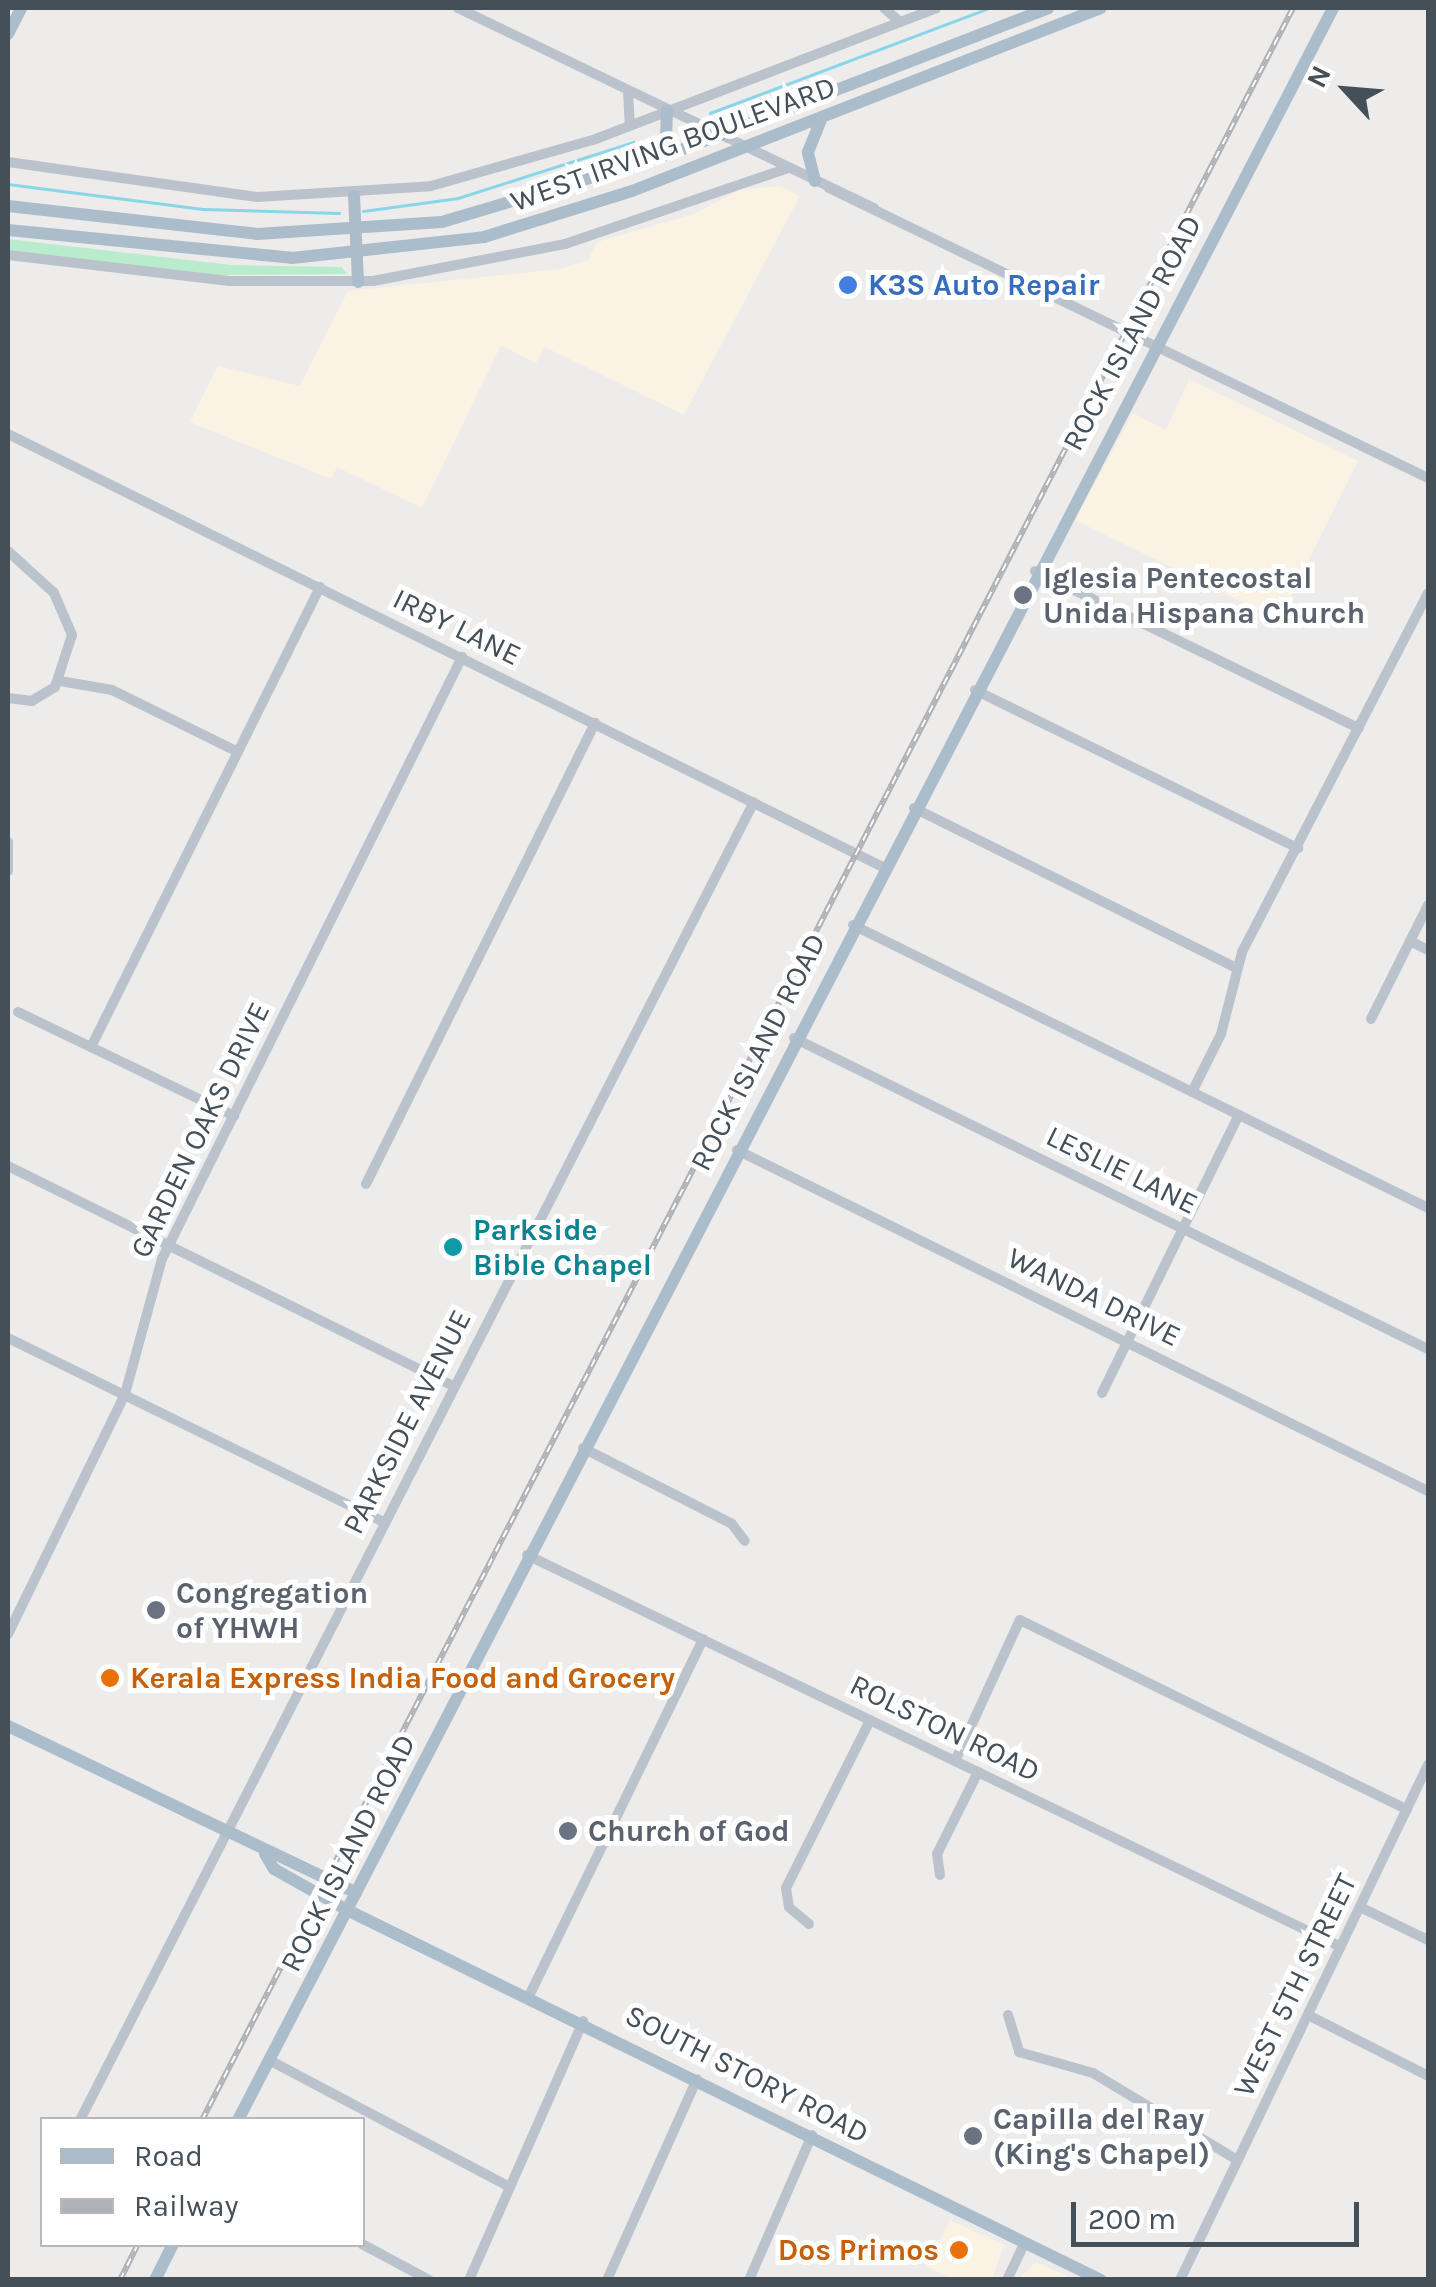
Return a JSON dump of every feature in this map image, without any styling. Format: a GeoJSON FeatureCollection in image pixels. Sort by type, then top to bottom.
{"type":"FeatureCollection","features":[{"type":"Feature","properties":{"kind":"main road"},"geometry":{"type":"LineString","coordinates":[[8,34],[21,8]]}},
{"type":"Feature","properties":{"kind":"main road","name":"WEST IRVING BOULEVARD"},"geometry":{"type":"LineString","coordinates":[[8,206],[229,232],[356,233],[529,202],[720,135],[1048,8]]}},
{"type":"Feature","properties":{"kind":"main road","name":"WEST IRVING BOULEVARD"},"geometry":{"type":"LineString","coordinates":[[8,230],[238,255],[356,256],[517,229],[747,148],[1100,8]]}},
{"type":"Feature","properties":{"kind":"main road","name":"ROCK ISLAND ROAD"},"geometry":{"type":"LineString","coordinates":[[240,2117],[1034,570],[1334,9]]}},
{"type":"Feature","properties":{"kind":"main road"},"geometry":{"type":"LineString","coordinates":[[651,159],[666,140],[668,111]]}},
{"type":"Feature","properties":{"kind":"main road"},"geometry":{"type":"LineString","coordinates":[[822,118],[808,152],[822,184]]}},
{"type":"Feature","properties":{"kind":"main road"},"geometry":{"type":"LineString","coordinates":[[354,196],[358,282]]}},
{"type":"Feature","properties":{"kind":"main road"},"geometry":{"type":"LineString","coordinates":[[8,1726],[264,1854],[356,1893],[370,1915]]}},
{"type":"Feature","properties":{"kind":"main road","name":"SOUTH STORY ROAD"},"geometry":{"type":"LineString","coordinates":[[264,1854],[274,1870],[347,1910],[370,1915],[1101,2280]]}},
{"type":"Feature","properties":{"kind":"main road"},"geometry":{"type":"LineString","coordinates":[[155,2280],[172,2247]]}},
{"type":"Feature","properties":{"kind":"street"},"geometry":{"type":"LineString","coordinates":[[458,8],[1428,478]]}},
{"type":"Feature","properties":{"kind":"street"},"geometry":{"type":"LineString","coordinates":[[884,8],[900,22]]}},
{"type":"Feature","properties":{"kind":"street","name":"WEST IRVING BOULEVARD"},"geometry":{"type":"LineString","coordinates":[[8,162],[215,192],[354,196],[476,178],[668,111],[937,8]]}},
{"type":"Feature","properties":{"kind":"street"},"geometry":{"type":"LineString","coordinates":[[628,91],[630,125]]}},
{"type":"Feature","properties":{"kind":"street","name":"WEST IRVING BOULEVARD"},"geometry":{"type":"LineString","coordinates":[[8,255],[229,281],[358,282],[524,256],[788,168]]}},
{"type":"Feature","properties":{"kind":"street","name":"IRBY LANE"},"geometry":{"type":"LineString","coordinates":[[8,434],[883,868]]}},
{"type":"Feature","properties":{"kind":"street"},"geometry":{"type":"LineString","coordinates":[[8,551],[68,614],[71,656],[60,681],[32,700],[8,698]]}},
{"type":"Feature","properties":{"kind":"street"},"geometry":{"type":"LineString","coordinates":[[1034,570],[1359,728]]}},
{"type":"Feature","properties":{"kind":"street"},"geometry":{"type":"LineString","coordinates":[[91,1047],[320,587]]}},
{"type":"Feature","properties":{"kind":"street"},"geometry":{"type":"LineString","coordinates":[[1192,1092],[1222,1034],[1236,968],[1428,593]]}},
{"type":"Feature","properties":{"kind":"street","name":"GARDEN OAKS DRIVE"},"geometry":{"type":"LineString","coordinates":[[8,1634],[125,1394],[169,1246],[462,657]]}},
{"type":"Feature","properties":{"kind":"street"},"geometry":{"type":"LineString","coordinates":[[60,681],[121,694],[238,752]]}},
{"type":"Feature","properties":{"kind":"street"},"geometry":{"type":"LineString","coordinates":[[974,689],[1298,848]]}},
{"type":"Feature","properties":{"kind":"street"},"geometry":{"type":"LineString","coordinates":[[366,1184],[595,722]]}},
{"type":"Feature","properties":{"kind":"street","name":"PARKSIDE AVENUE"},"geometry":{"type":"LineString","coordinates":[[81,2117],[224,1831],[754,802]]}},
{"type":"Feature","properties":{"kind":"street"},"geometry":{"type":"LineString","coordinates":[[913,808],[1236,968]]}},
{"type":"Feature","properties":{"kind":"street"},"geometry":{"type":"LineString","coordinates":[[8,871],[10,845]]}},
{"type":"Feature","properties":{"kind":"street"},"geometry":{"type":"LineString","coordinates":[[1371,1018],[1428,906]]}},
{"type":"Feature","properties":{"kind":"street"},"geometry":{"type":"LineString","coordinates":[[852,925],[1428,1208]]}},
{"type":"Feature","properties":{"kind":"street"},"geometry":{"type":"LineString","coordinates":[[1410,941],[1428,950]]}},
{"type":"Feature","properties":{"kind":"street"},"geometry":{"type":"LineString","coordinates":[[18,1012],[234,1116]]}},
{"type":"Feature","properties":{"kind":"street","name":"LESLIE LANE"},"geometry":{"type":"LineString","coordinates":[[793,1037],[1428,1349]]}},
{"type":"Feature","properties":{"kind":"street"},"geometry":{"type":"LineString","coordinates":[[1102,1393],[1239,1115]]}},
{"type":"Feature","properties":{"kind":"street","name":"WANDA DRIVE"},"geometry":{"type":"LineString","coordinates":[[736,1150],[1428,1491]]}},
{"type":"Feature","properties":{"kind":"street"},"geometry":{"type":"LineString","coordinates":[[8,1166],[454,1386]]}},
{"type":"Feature","properties":{"kind":"street"},"geometry":{"type":"LineString","coordinates":[[8,1338],[383,1522]]}},
{"type":"Feature","properties":{"kind":"street"},"geometry":{"type":"LineString","coordinates":[[582,1448],[732,1524],[745,1541]]}},
{"type":"Feature","properties":{"kind":"street","name":"ROLSTON ROAD"},"geometry":{"type":"LineString","coordinates":[[528,1554],[1340,1948]]}},
{"type":"Feature","properties":{"kind":"street"},"geometry":{"type":"LineString","coordinates":[[954,1761],[1020,1620],[1407,1810]]}},
{"type":"Feature","properties":{"kind":"street"},"geometry":{"type":"LineString","coordinates":[[530,1994],[703,1639]]}},
{"type":"Feature","properties":{"kind":"street"},"geometry":{"type":"LineString","coordinates":[[809,1924],[790,1907],[786,1888],[870,1720]]}},
{"type":"Feature","properties":{"kind":"street","name":"WEST 5TH STREET"},"geometry":{"type":"LineString","coordinates":[[1180,2280],[1428,1766]]}},
{"type":"Feature","properties":{"kind":"street"},"geometry":{"type":"LineString","coordinates":[[940,1874],[938,1854],[978,1772]]}},
{"type":"Feature","properties":{"kind":"street"},"geometry":{"type":"LineString","coordinates":[[1360,1907],[1428,1940]]}},
{"type":"Feature","properties":{"kind":"street"},"geometry":{"type":"LineString","coordinates":[[1008,2015],[1015,2049],[1092,2073],[1237,2160]]}},
{"type":"Feature","properties":{"kind":"street"},"geometry":{"type":"LineString","coordinates":[[1308,2015],[1428,2076]]}},
{"type":"Feature","properties":{"kind":"street"},"geometry":{"type":"LineString","coordinates":[[469,2280],[583,2020]]}},
{"type":"Feature","properties":{"kind":"street"},"geometry":{"type":"LineString","coordinates":[[270,2060],[510,2187]]}},
{"type":"Feature","properties":{"kind":"street"},"geometry":{"type":"LineString","coordinates":[[607,2280],[698,2078]]}},
{"type":"Feature","properties":{"kind":"street"},"geometry":{"type":"LineString","coordinates":[[749,2280],[812,2135]]}},
{"type":"Feature","properties":{"kind":"street"},"geometry":{"type":"LineString","coordinates":[[1007,2280],[1025,2242]]}},
{"type":"Feature","properties":{"kind":"street"},"geometry":{"type":"LineString","coordinates":[[365,2246],[429,2280]]}},
{"type":"Feature","properties":{"kind":"shaded area"},"geometry":{"type":"Polygon","coordinates":[[[780,186],[800,196],[684,415],[545,347],[536,363],[501,345],[422,508],[337,467],[331,479],[190,422],[218,366],[300,386],[348,291],[560,269],[588,260],[597,242],[694,214],[739,190],[780,186]]]}},
{"type":"Feature","properties":{"kind":"shaded area"},"geometry":{"type":"Polygon","coordinates":[[[1189,379],[1358,461],[1279,620],[1075,520],[1133,413],[1166,430],[1189,379]]]}},
{"type":"Feature","properties":{"kind":"shaded area"},"geometry":{"type":"Polygon","coordinates":[[[950,2220],[1004,2245],[992,2279],[953,2279],[927,2267],[950,2220]]]}},
{"type":"Feature","properties":{"kind":"shaded area"},"geometry":{"type":"Polygon","coordinates":[[[1036,2262],[1073,2279],[1019,2279],[1036,2262]]]}},
{"type":"Feature","properties":{"kind":"green space"},"geometry":{"type":"Polygon","coordinates":[[[8,239],[231,265],[342,267],[347,274],[222,275],[8,251],[8,239]]]}},
{"type":"Feature","properties":{"kind":"waterway"},"geometry":{"type":"LineString","coordinates":[[710,113],[989,8]]}},
{"type":"Feature","properties":{"kind":"waterway"},"geometry":{"type":"LineString","coordinates":[[363,211],[458,198],[633,142]]}},
{"type":"Feature","properties":{"kind":"waterway"},"geometry":{"type":"LineString","coordinates":[[8,184],[204,209],[339,213]]}},
{"type":"Feature","properties":{"kind":"railway"},"geometry":{"type":"LineString","coordinates":[[204,2117],[1293,8]]}},
{"type":"Feature","properties":{"kind":"railway"},"geometry":{"type":"LineString","coordinates":[[120,2280],[136,2247]]}},
{"type":"Feature","properties":{"kind":"place","name":"K3S Auto Repair"},"geometry":{"type":"Point","coordinates":[848,285]}},
{"type":"Feature","properties":{"kind":"place","name":"Iglesia Pentecostal Unida Hispana Church"},"geometry":{"type":"Point","coordinates":[1023,595]}},
{"type":"Feature","properties":{"kind":"place","name":"Parkside Bible Chapel"},"geometry":{"type":"Point","coordinates":[453,1247]}},
{"type":"Feature","properties":{"kind":"place","name":"Congregation of YHWH"},"geometry":{"type":"Point","coordinates":[156,1610]}},
{"type":"Feature","properties":{"kind":"place","name":"Kerala Express India Food and Grocery"},"geometry":{"type":"Point","coordinates":[110,1678]}},
{"type":"Feature","properties":{"kind":"place","name":"Church of God"},"geometry":{"type":"Point","coordinates":[568,1831]}},
{"type":"Feature","properties":{"kind":"place","name":"Capilla del Ray (King's Chapel)"},"geometry":{"type":"Point","coordinates":[973,2136]}},
{"type":"Feature","properties":{"kind":"place","name":"Dos Primos"},"geometry":{"type":"Point","coordinates":[959,2250]}}]}
